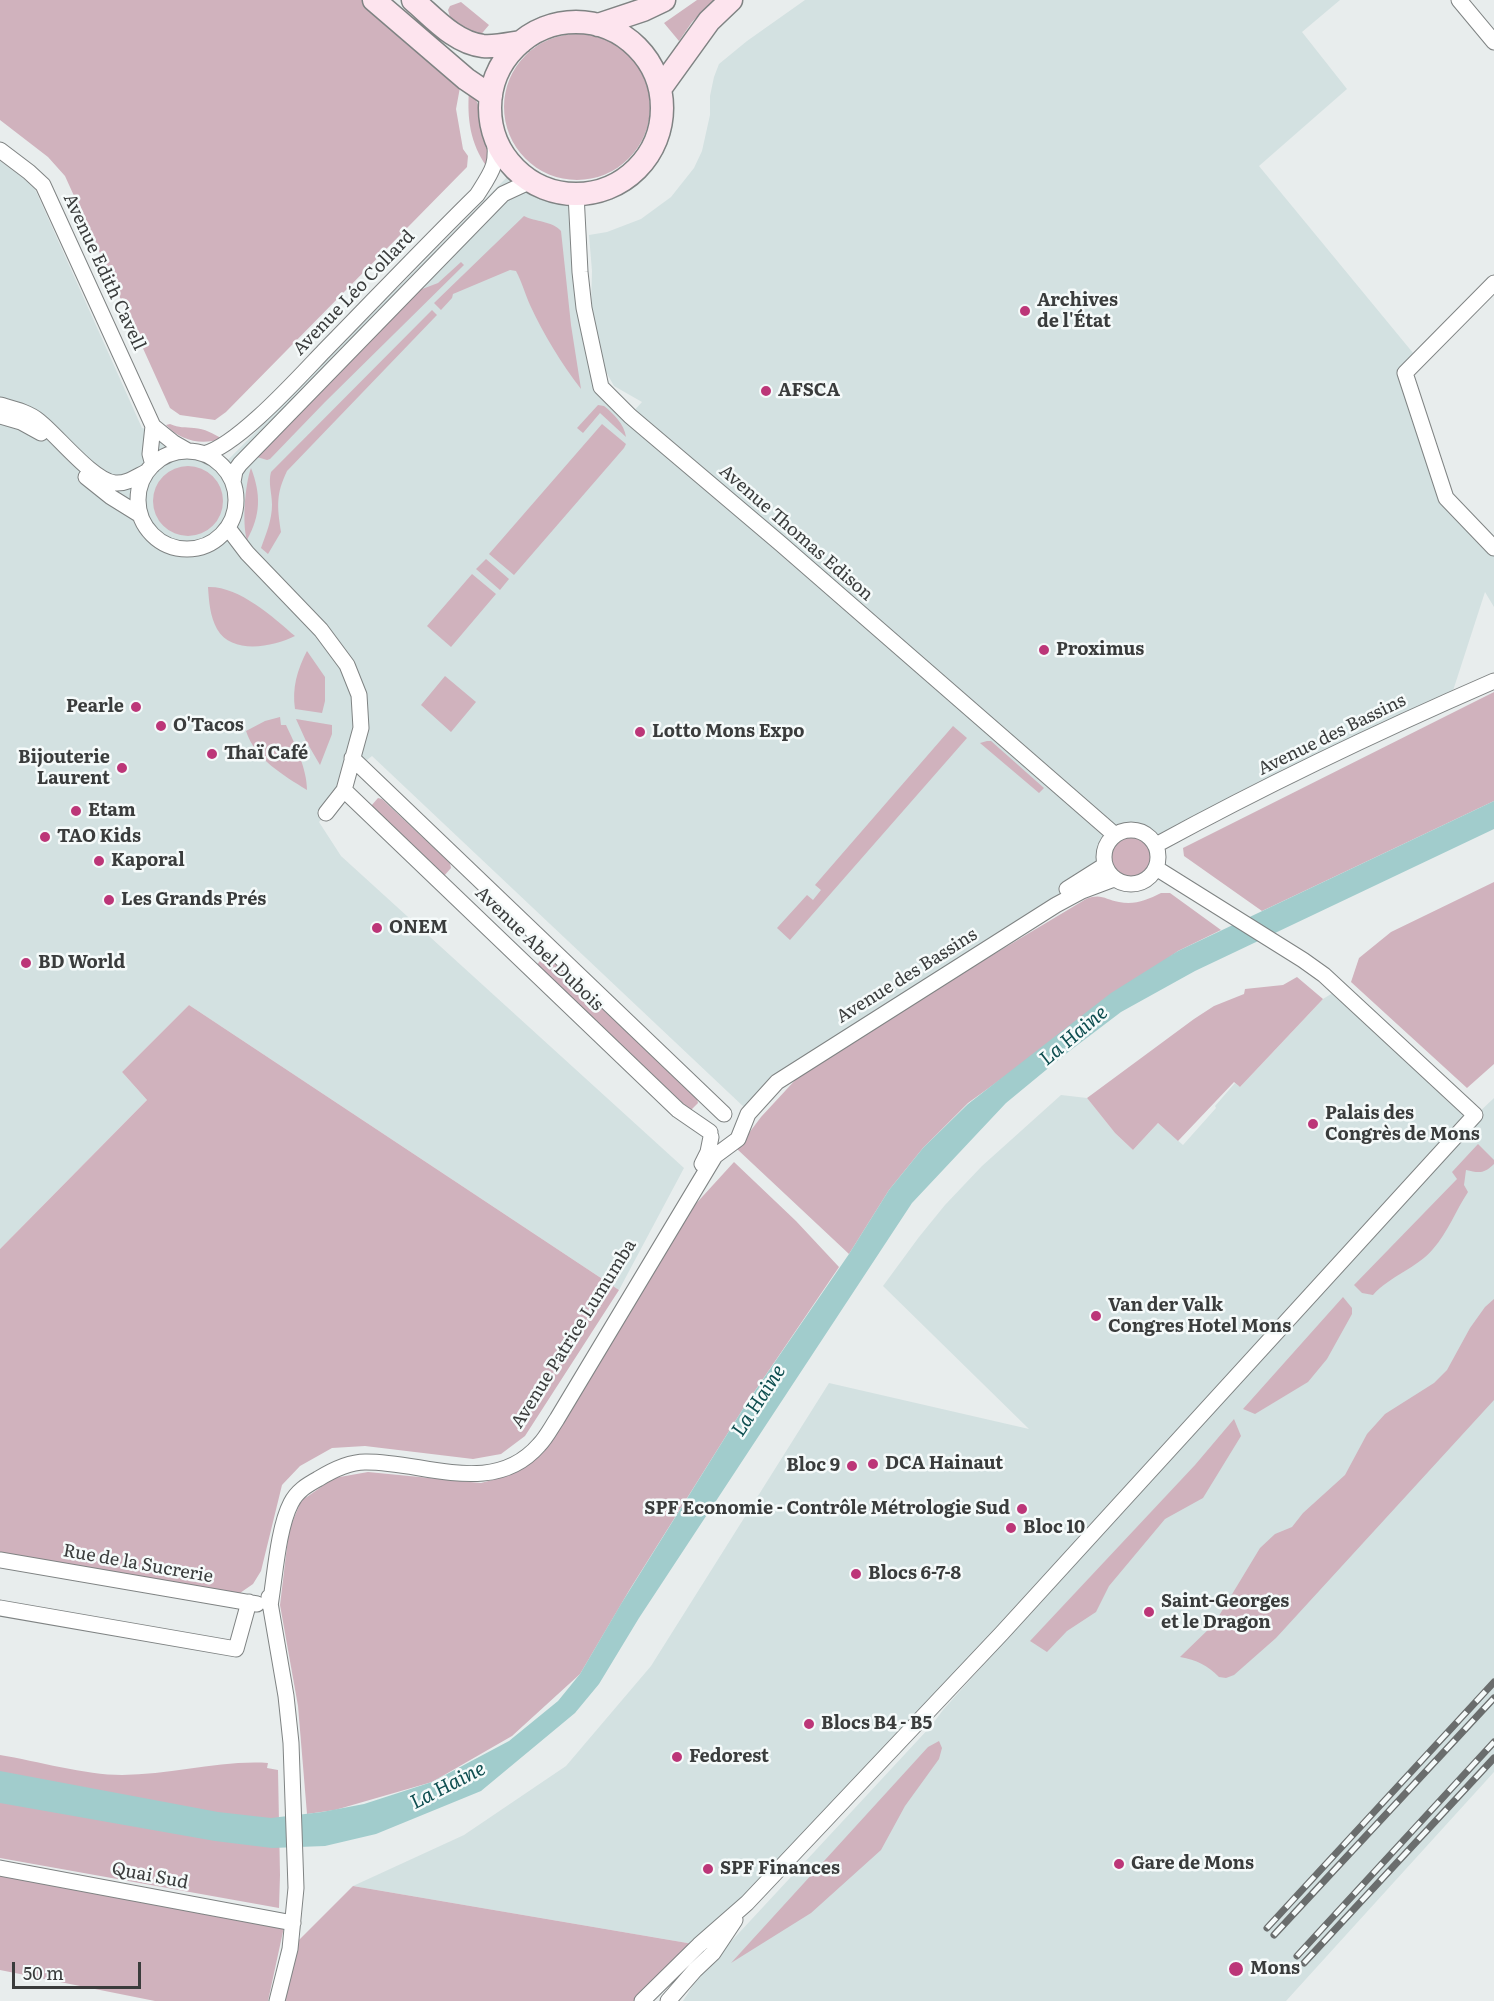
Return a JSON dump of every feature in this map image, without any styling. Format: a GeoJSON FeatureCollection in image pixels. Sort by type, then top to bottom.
{"type":"FeatureCollection","features":[{"type":"Feature","properties":{"kind":"street"},"geometry":{"type":"LineString","coordinates":[[374,0],[466,79],[491,96]]}},
{"type":"Feature","properties":{"kind":"street"},"geometry":{"type":"LineString","coordinates":[[413,0],[444,26],[468,42],[481,46],[495,46],[521,42]]}},
{"type":"Feature","properties":{"kind":"street"},"geometry":{"type":"LineString","coordinates":[[598,25],[643,10],[664,0]]}},
{"type":"Feature","properties":{"kind":"street"},"geometry":{"type":"LineString","coordinates":[[660,89],[709,21],[732,0]]}},
{"type":"Feature","properties":{"kind":"street"},"geometry":{"type":"LineString","coordinates":[[1459,0],[1494,42]]}},
{"type":"Feature","properties":{"kind":"street"},"geometry":{"type":"LineString","coordinates":[[578,22],[598,25],[620,33],[638,48],[652,67],[660,89],[663,108],[661,127],[654,145],[644,162],[630,175],[614,186],[596,192],[576,194],[553,191],[531,181],[509,161],[494,135],[490,116],[491,96],[496,76],[506,57],[521,42],[538,31],[557,24],[578,22]]}},
{"type":"Feature","properties":{"kind":"street","name":"Avenue Léo Collard"},"geometry":{"type":"LineString","coordinates":[[204,454],[213,452],[233,439],[279,397],[477,195],[497,158],[494,135]]}},
{"type":"Feature","properties":{"kind":"street","name":"Avenue Edith Cavell"},"geometry":{"type":"LineString","coordinates":[[0,150],[43,185],[153,426],[188,451]]}},
{"type":"Feature","properties":{"kind":"street","name":"Avenue Léo Collard"},"geometry":{"type":"LineString","coordinates":[[233,482],[240,464],[503,194],[531,181]]}},
{"type":"Feature","properties":{"kind":"street","name":"Avenue Thomas Edison"},"geometry":{"type":"LineString","coordinates":[[576,194],[584,308],[601,387],[630,416],[1115,835]]}},
{"type":"Feature","properties":{"kind":"street"},"geometry":{"type":"LineString","coordinates":[[1494,283],[1405,373],[1446,498],[1494,548]]}},
{"type":"Feature","properties":{"kind":"street"},"geometry":{"type":"LineString","coordinates":[[0,405],[25,412],[38,420],[93,472],[109,482],[125,483],[150,469],[165,456],[188,451],[204,454],[226,470],[236,491],[235,511],[228,528],[219,538],[197,548],[183,549],[168,546],[156,539],[146,528],[137,500],[140,486],[150,469]]}},
{"type":"Feature","properties":{"kind":"street"},"geometry":{"type":"LineString","coordinates":[[0,416],[21,422],[37,430],[95,485],[140,515]]}},
{"type":"Feature","properties":{"kind":"street","name":"Avenue Edith Cavell"},"geometry":{"type":"LineString","coordinates":[[150,469],[153,426]]}},
{"type":"Feature","properties":{"kind":"street"},"geometry":{"type":"LineString","coordinates":[[228,528],[247,553],[321,630],[347,665],[360,701],[362,728],[344,790],[326,813]]}},
{"type":"Feature","properties":{"kind":"street","name":"Avenue des Bassins"},"geometry":{"type":"LineString","coordinates":[[1156,845],[1312,766],[1494,681]]}},
{"type":"Feature","properties":{"kind":"street","name":"Avenue Abel Dubois"},"geometry":{"type":"LineString","coordinates":[[352,758],[722,1111]]}},
{"type":"Feature","properties":{"kind":"street","name":"Avenue Abel Dubois"},"geometry":{"type":"LineString","coordinates":[[344,790],[678,1110],[711,1134]]}},
{"type":"Feature","properties":{"kind":"street"},"geometry":{"type":"LineString","coordinates":[[642,2001],[699,1945],[747,1903],[1067,1564],[1476,1115],[1324,975],[1156,868],[1158,852],[1151,838],[1137,831],[1122,831],[1115,835],[1105,848],[1103,856],[1105,865],[1114,879]]}},
{"type":"Feature","properties":{"kind":"street","name":"Avenue des Bassins"},"geometry":{"type":"LineString","coordinates":[[722,1111],[739,1110],[773,1076],[885,1000],[1105,865]]}},
{"type":"Feature","properties":{"kind":"street","name":"Avenue des Bassins"},"geometry":{"type":"LineString","coordinates":[[741,1129],[748,1114],[777,1082],[1056,905],[1082,891],[1114,879],[1121,883],[1138,884],[1152,876],[1156,868]]}},
{"type":"Feature","properties":{"kind":"street"},"geometry":{"type":"LineString","coordinates":[[722,1111],[738,1120],[741,1129],[738,1139],[729,1144],[719,1144],[711,1134],[711,1122],[722,1111]]}},
{"type":"Feature","properties":{"kind":"street","name":"Avenue Patrice Lumumba"},"geometry":{"type":"LineString","coordinates":[[277,2001],[291,1948],[295,1862],[288,1711],[267,1584],[278,1517],[286,1498],[297,1482],[315,1469],[362,1455],[475,1467],[492,1466],[519,1454],[535,1439],[702,1164],[708,1152],[711,1134]]}},
{"type":"Feature","properties":{"kind":"street","name":"Avenue Patrice Lumumba"},"geometry":{"type":"LineString","coordinates":[[270,1606],[281,1538],[291,1503],[299,1491],[316,1479],[332,1470],[363,1461],[475,1475],[485,1474],[516,1464],[539,1445],[715,1156],[729,1144]]}},
{"type":"Feature","properties":{"kind":"street","name":"Rue de la Sucrerie"},"geometry":{"type":"LineString","coordinates":[[0,1560],[270,1606]]}},
{"type":"Feature","properties":{"kind":"street"},"geometry":{"type":"LineString","coordinates":[[0,1608],[236,1649],[249,1602]]}},
{"type":"Feature","properties":{"kind":"street","name":"Quai Sud"},"geometry":{"type":"LineString","coordinates":[[0,1868],[293,1923]]}},
{"type":"Feature","properties":{"kind":"street"},"geometry":{"type":"LineString","coordinates":[[668,2001],[713,1953],[747,1903]]}},
{"type":"Feature","properties":{"kind":"shaded area"},"geometry":{"type":"Polygon","coordinates":[[[0,0],[367,0],[461,82],[456,109],[463,149],[468,156],[467,167],[226,412],[215,420],[180,415],[170,408],[65,176],[48,157],[0,120],[0,0]]]}},
{"type":"Feature","properties":{"kind":"shaded area"},"geometry":{"type":"Polygon","coordinates":[[[697,0],[714,0],[692,22],[679,41],[664,23],[697,0]]]}},
{"type":"Feature","properties":{"kind":"shaded area"},"geometry":{"type":"Polygon","coordinates":[[[805,0],[1340,0],[1302,32],[1347,89],[1259,166],[1418,359],[1405,373],[1446,498],[1494,548],[1494,607],[1485,592],[1450,700],[1208,817],[1079,887],[777,1077],[746,1109],[372,756],[348,775],[344,790],[319,822],[341,856],[684,1168],[619,1290],[189,1005],[122,1072],[147,1100],[0,1249],[0,161],[35,189],[142,428],[164,434],[188,451],[204,454],[222,466],[515,169],[531,181],[553,191],[576,194],[580,272],[589,339],[601,387],[630,415],[642,402],[614,386],[601,363],[595,339],[591,308],[592,271],[589,235],[607,232],[641,219],[671,197],[694,168],[702,151],[710,115],[710,96],[719,64],[805,0]]]}},
{"type":"Feature","properties":{"kind":"shaded area"},"geometry":{"type":"Polygon","coordinates":[[[461,2],[489,25],[478,38],[452,24],[448,10],[450,6],[461,2]]]}},
{"type":"Feature","properties":{"kind":"shaded area"},"geometry":{"type":"Polygon","coordinates":[[[577,34],[605,39],[629,55],[645,79],[650,107],[645,135],[629,159],[605,175],[577,180],[549,175],[525,159],[509,135],[504,107],[509,79],[525,55],[549,39],[577,34]]]}},
{"type":"Feature","properties":{"kind":"shaded area"},"geometry":{"type":"Polygon","coordinates":[[[469,90],[474,96],[481,115],[486,138],[487,167],[473,140],[469,90]]]}},
{"type":"Feature","properties":{"kind":"shaded area"},"geometry":{"type":"Polygon","coordinates":[[[524,216],[553,225],[561,231],[571,325],[581,389],[541,327],[516,271],[510,270],[453,294],[441,310],[434,303],[524,216]]]}},
{"type":"Feature","properties":{"kind":"shaded area"},"geometry":{"type":"Polygon","coordinates":[[[461,262],[464,265],[270,459],[257,457],[417,291],[438,283],[461,262]]]}},
{"type":"Feature","properties":{"kind":"shaded area"},"geometry":{"type":"Polygon","coordinates":[[[432,310],[437,315],[287,471],[278,500],[281,532],[268,554],[261,548],[272,511],[271,472],[432,310]]]}},
{"type":"Feature","properties":{"kind":"shaded area"},"geometry":{"type":"Polygon","coordinates":[[[598,405],[604,406],[615,416],[626,437],[600,413],[583,433],[577,428],[598,405]]]}},
{"type":"Feature","properties":{"kind":"shaded area"},"geometry":{"type":"Polygon","coordinates":[[[602,424],[626,444],[624,448],[514,575],[489,554],[602,424]]]}},
{"type":"Feature","properties":{"kind":"shaded area"},"geometry":{"type":"Polygon","coordinates":[[[166,425],[202,429],[222,439],[206,442],[191,440],[178,435],[166,425]]]}},
{"type":"Feature","properties":{"kind":"shaded area"},"geometry":{"type":"Polygon","coordinates":[[[188,466],[207,472],[217,482],[223,501],[217,520],[207,530],[188,536],[169,530],[159,520],[153,501],[159,482],[169,472],[188,466]]]}},
{"type":"Feature","properties":{"kind":"shaded area"},"geometry":{"type":"Polygon","coordinates":[[[251,468],[257,487],[258,504],[255,522],[247,540],[245,504],[251,468]]]}},
{"type":"Feature","properties":{"kind":"shaded area"},"geometry":{"type":"Polygon","coordinates":[[[486,559],[509,579],[500,590],[476,569],[486,559]]]}},
{"type":"Feature","properties":{"kind":"shaded area"},"geometry":{"type":"Polygon","coordinates":[[[472,574],[496,594],[451,647],[427,626],[472,574]]]}},
{"type":"Feature","properties":{"kind":"shaded area"},"geometry":{"type":"Polygon","coordinates":[[[208,587],[220,588],[243,597],[266,612],[295,636],[265,645],[242,646],[232,643],[217,629],[210,609],[208,587]]]}},
{"type":"Feature","properties":{"kind":"shaded area"},"geometry":{"type":"Polygon","coordinates":[[[307,651],[325,677],[325,701],[322,713],[295,709],[296,679],[307,651]]]}},
{"type":"Feature","properties":{"kind":"shaded area"},"geometry":{"type":"Polygon","coordinates":[[[445,676],[476,702],[451,732],[421,705],[445,676]]]}},
{"type":"Feature","properties":{"kind":"shaded area"},"geometry":{"type":"Polygon","coordinates":[[[1494,692],[1494,801],[1262,911],[1184,856],[1183,848],[1494,692]]]}},
{"type":"Feature","properties":{"kind":"shaded area"},"geometry":{"type":"Polygon","coordinates":[[[280,717],[281,725],[286,725],[300,757],[307,790],[263,758],[250,741],[246,731],[265,721],[280,717]]]}},
{"type":"Feature","properties":{"kind":"shaded area"},"geometry":{"type":"Polygon","coordinates":[[[296,719],[332,725],[332,734],[320,765],[306,741],[296,719]]]}},
{"type":"Feature","properties":{"kind":"shaded area"},"geometry":{"type":"Polygon","coordinates":[[[953,726],[967,738],[790,940],[777,928],[807,895],[813,900],[821,890],[815,885],[953,726]]]}},
{"type":"Feature","properties":{"kind":"shaded area"},"geometry":{"type":"Polygon","coordinates":[[[991,741],[1044,788],[1039,793],[980,743],[991,741]]]}},
{"type":"Feature","properties":{"kind":"shaded area"},"geometry":{"type":"Polygon","coordinates":[[[378,798],[382,799],[450,863],[451,868],[444,876],[371,806],[378,798]]]}},
{"type":"Feature","properties":{"kind":"shaded area"},"geometry":{"type":"Polygon","coordinates":[[[1130,834],[1139,835],[1146,840],[1151,847],[1151,865],[1146,872],[1139,877],[1130,878],[1121,877],[1114,872],[1109,865],[1108,856],[1109,847],[1114,840],[1121,835],[1130,834]]]}},
{"type":"Feature","properties":{"kind":"shaded area"},"geometry":{"type":"Polygon","coordinates":[[[1494,882],[1494,1064],[1467,1088],[1351,982],[1359,958],[1391,932],[1494,882]]]}},
{"type":"Feature","properties":{"kind":"shaded area"},"geometry":{"type":"Polygon","coordinates":[[[1161,893],[1170,893],[1221,930],[1178,951],[968,1103],[923,1148],[889,1190],[849,1254],[737,1149],[761,1117],[798,1077],[929,993],[1086,899],[1100,897],[1130,903],[1146,900],[1161,893]]]}},
{"type":"Feature","properties":{"kind":"shaded area"},"geometry":{"type":"Polygon","coordinates":[[[543,957],[548,957],[697,1099],[698,1103],[689,1112],[536,966],[543,957]]]}},
{"type":"Feature","properties":{"kind":"shaded area"},"geometry":{"type":"Polygon","coordinates":[[[1297,977],[1323,999],[1240,1087],[1234,1082],[1178,1141],[1158,1123],[1133,1150],[1115,1133],[1087,1098],[1214,1006],[1244,994],[1245,989],[1283,985],[1297,977]]]}},
{"type":"Feature","properties":{"kind":"shaded area"},"geometry":{"type":"Polygon","coordinates":[[[1339,989],[1476,1115],[1494,1098],[1494,1772],[1286,2001],[683,2001],[699,1976],[931,1726],[1413,1184],[1205,1411],[699,1945],[353,1886],[464,1835],[566,1766],[651,1666],[829,1383],[1029,1429],[883,1286],[945,1205],[982,1166],[1061,1095],[1087,1098],[1115,1133],[1133,1150],[1158,1123],[1183,1145],[1235,1083],[1240,1087],[1323,999],[1339,989]]]}},
{"type":"Feature","properties":{"kind":"shaded area"},"geometry":{"type":"Polygon","coordinates":[[[189,1005],[619,1290],[525,1436],[501,1454],[473,1459],[365,1446],[332,1448],[300,1466],[282,1485],[261,1571],[253,1584],[240,1593],[0,1554],[0,1249],[147,1100],[122,1072],[189,1005]]]}},
{"type":"Feature","properties":{"kind":"shaded area"},"geometry":{"type":"Polygon","coordinates":[[[1478,1144],[1494,1160],[1494,1164],[1481,1172],[1466,1170],[1464,1185],[1468,1192],[1438,1242],[1427,1256],[1387,1282],[1373,1295],[1362,1293],[1354,1285],[1457,1179],[1452,1172],[1478,1144]]]}},
{"type":"Feature","properties":{"kind":"shaded area"},"geometry":{"type":"Polygon","coordinates":[[[734,1162],[796,1221],[839,1267],[746,1404],[630,1589],[580,1674],[512,1736],[432,1782],[335,1810],[307,1814],[298,1706],[280,1605],[289,1530],[301,1501],[334,1478],[368,1472],[481,1483],[510,1475],[545,1448],[692,1208],[734,1162]]]}},
{"type":"Feature","properties":{"kind":"shaded area"},"geometry":{"type":"Polygon","coordinates":[[[1343,1297],[1352,1308],[1352,1314],[1327,1359],[1308,1382],[1255,1414],[1243,1409],[1343,1297]]]}},
{"type":"Feature","properties":{"kind":"shaded area"},"geometry":{"type":"Polygon","coordinates":[[[1494,1299],[1494,1400],[1276,1638],[1234,1675],[1226,1678],[1219,1677],[1201,1664],[1180,1657],[1214,1624],[1260,1548],[1275,1534],[1292,1527],[1303,1513],[1345,1475],[1367,1434],[1385,1414],[1434,1383],[1447,1370],[1470,1328],[1485,1307],[1494,1299]]]}},
{"type":"Feature","properties":{"kind":"shaded area"},"geometry":{"type":"Polygon","coordinates":[[[1234,1419],[1241,1436],[1203,1498],[1165,1519],[1109,1586],[1096,1612],[1067,1631],[1047,1652],[1030,1641],[1195,1465],[1234,1419]]]}},
{"type":"Feature","properties":{"kind":"shaded area"},"geometry":{"type":"Polygon","coordinates":[[[939,1741],[942,1748],[939,1759],[905,1806],[881,1850],[811,1913],[731,1963],[928,1747],[939,1741]]]}},
{"type":"Feature","properties":{"kind":"shaded area"},"geometry":{"type":"Polygon","coordinates":[[[0,1755],[77,1770],[122,1775],[231,1764],[268,1763],[267,1768],[278,1770],[279,1908],[0,1858],[0,1755]]]}},
{"type":"Feature","properties":{"kind":"shaded area"},"geometry":{"type":"Polygon","coordinates":[[[0,1874],[284,1927],[268,2001],[155,2001],[0,1970],[0,1874]]]}},
{"type":"Feature","properties":{"kind":"shaded area"},"geometry":{"type":"Polygon","coordinates":[[[353,1886],[699,1945],[642,2001],[277,2001],[290,1949],[353,1886]]]}},
{"type":"Feature","properties":{"kind":"water","name":"La Haine"},"geometry":{"type":"Polygon","coordinates":[[[1494,801],[1494,829],[1195,971],[1121,1012],[1006,1103],[912,1203],[639,1618],[599,1684],[575,1713],[481,1791],[376,1834],[325,1846],[272,1848],[215,1841],[0,1803],[0,1771],[218,1812],[271,1818],[322,1812],[364,1804],[432,1782],[509,1741],[558,1701],[580,1674],[746,1404],[849,1254],[889,1190],[923,1148],[968,1104],[1111,993],[1178,951],[1494,801]]]}},
{"type":"Feature","properties":{"kind":"railway"},"geometry":{"type":"LineString","coordinates":[[1267,1928],[1494,1682]]}},
{"type":"Feature","properties":{"kind":"railway"},"geometry":{"type":"LineString","coordinates":[[1274,1935],[1494,1698]]}},
{"type":"Feature","properties":{"kind":"railway"},"geometry":{"type":"LineString","coordinates":[[1297,1956],[1494,1742]]}},
{"type":"Feature","properties":{"kind":"railway"},"geometry":{"type":"LineString","coordinates":[[1304,1963],[1494,1758]]}},
{"type":"Feature","properties":{"kind":"place","name":"Archives de l'État"},"geometry":{"type":"Point","coordinates":[1025,311]}},
{"type":"Feature","properties":{"kind":"place","name":"AFSCA"},"geometry":{"type":"Point","coordinates":[766,391]}},
{"type":"Feature","properties":{"kind":"place","name":"Proximus"},"geometry":{"type":"Point","coordinates":[1044,650]}},
{"type":"Feature","properties":{"kind":"place","name":"Pearle"},"geometry":{"type":"Point","coordinates":[136,707]}},
{"type":"Feature","properties":{"kind":"place","name":"O'Tacos"},"geometry":{"type":"Point","coordinates":[161,726]}},
{"type":"Feature","properties":{"kind":"place","name":"Lotto Mons Expo"},"geometry":{"type":"Point","coordinates":[640,732]}},
{"type":"Feature","properties":{"kind":"place","name":"Thaï Café"},"geometry":{"type":"Point","coordinates":[212,754]}},
{"type":"Feature","properties":{"kind":"place","name":"Bijouterie Laurent"},"geometry":{"type":"Point","coordinates":[122,768]}},
{"type":"Feature","properties":{"kind":"place","name":"Etam"},"geometry":{"type":"Point","coordinates":[76,811]}},
{"type":"Feature","properties":{"kind":"place","name":"TAO Kids"},"geometry":{"type":"Point","coordinates":[45,837]}},
{"type":"Feature","properties":{"kind":"place","name":"Kaporal"},"geometry":{"type":"Point","coordinates":[99,861]}},
{"type":"Feature","properties":{"kind":"place","name":"Les Grands Prés"},"geometry":{"type":"Point","coordinates":[109,900]}},
{"type":"Feature","properties":{"kind":"place","name":"ONEM"},"geometry":{"type":"Point","coordinates":[377,928]}},
{"type":"Feature","properties":{"kind":"place","name":"BD World"},"geometry":{"type":"Point","coordinates":[26,963]}},
{"type":"Feature","properties":{"kind":"place","name":"Palais des Congrès de Mons"},"geometry":{"type":"Point","coordinates":[1313,1124]}},
{"type":"Feature","properties":{"kind":"place","name":"Van der Valk Congres Hotel Mons"},"geometry":{"type":"Point","coordinates":[1096,1316]}},
{"type":"Feature","properties":{"kind":"place","name":"DCA Hainaut"},"geometry":{"type":"Point","coordinates":[873,1464]}},
{"type":"Feature","properties":{"kind":"place","name":"Bloc 9"},"geometry":{"type":"Point","coordinates":[852,1466]}},
{"type":"Feature","properties":{"kind":"place","name":"SPF Economie - Contrôle Métrologie Sud"},"geometry":{"type":"Point","coordinates":[1022,1509]}},
{"type":"Feature","properties":{"kind":"place","name":"Bloc 10"},"geometry":{"type":"Point","coordinates":[1011,1528]}},
{"type":"Feature","properties":{"kind":"place","name":"Blocs 6-7-8"},"geometry":{"type":"Point","coordinates":[856,1574]}},
{"type":"Feature","properties":{"kind":"place","name":"Saint-Georges et le Dragon"},"geometry":{"type":"Point","coordinates":[1149,1612]}},
{"type":"Feature","properties":{"kind":"place","name":"Blocs B4 - B5"},"geometry":{"type":"Point","coordinates":[809,1724]}},
{"type":"Feature","properties":{"kind":"place","name":"Fedorest"},"geometry":{"type":"Point","coordinates":[677,1757]}},
{"type":"Feature","properties":{"kind":"place","name":"Gare de Mons"},"geometry":{"type":"Point","coordinates":[1119,1864]}},
{"type":"Feature","properties":{"kind":"place","name":"SPF Finances"},"geometry":{"type":"Point","coordinates":[708,1869]}},
{"type":"Feature","properties":{"kind":"place","name":"Mons"},"geometry":{"type":"Point","coordinates":[1236,1969]}}]}
